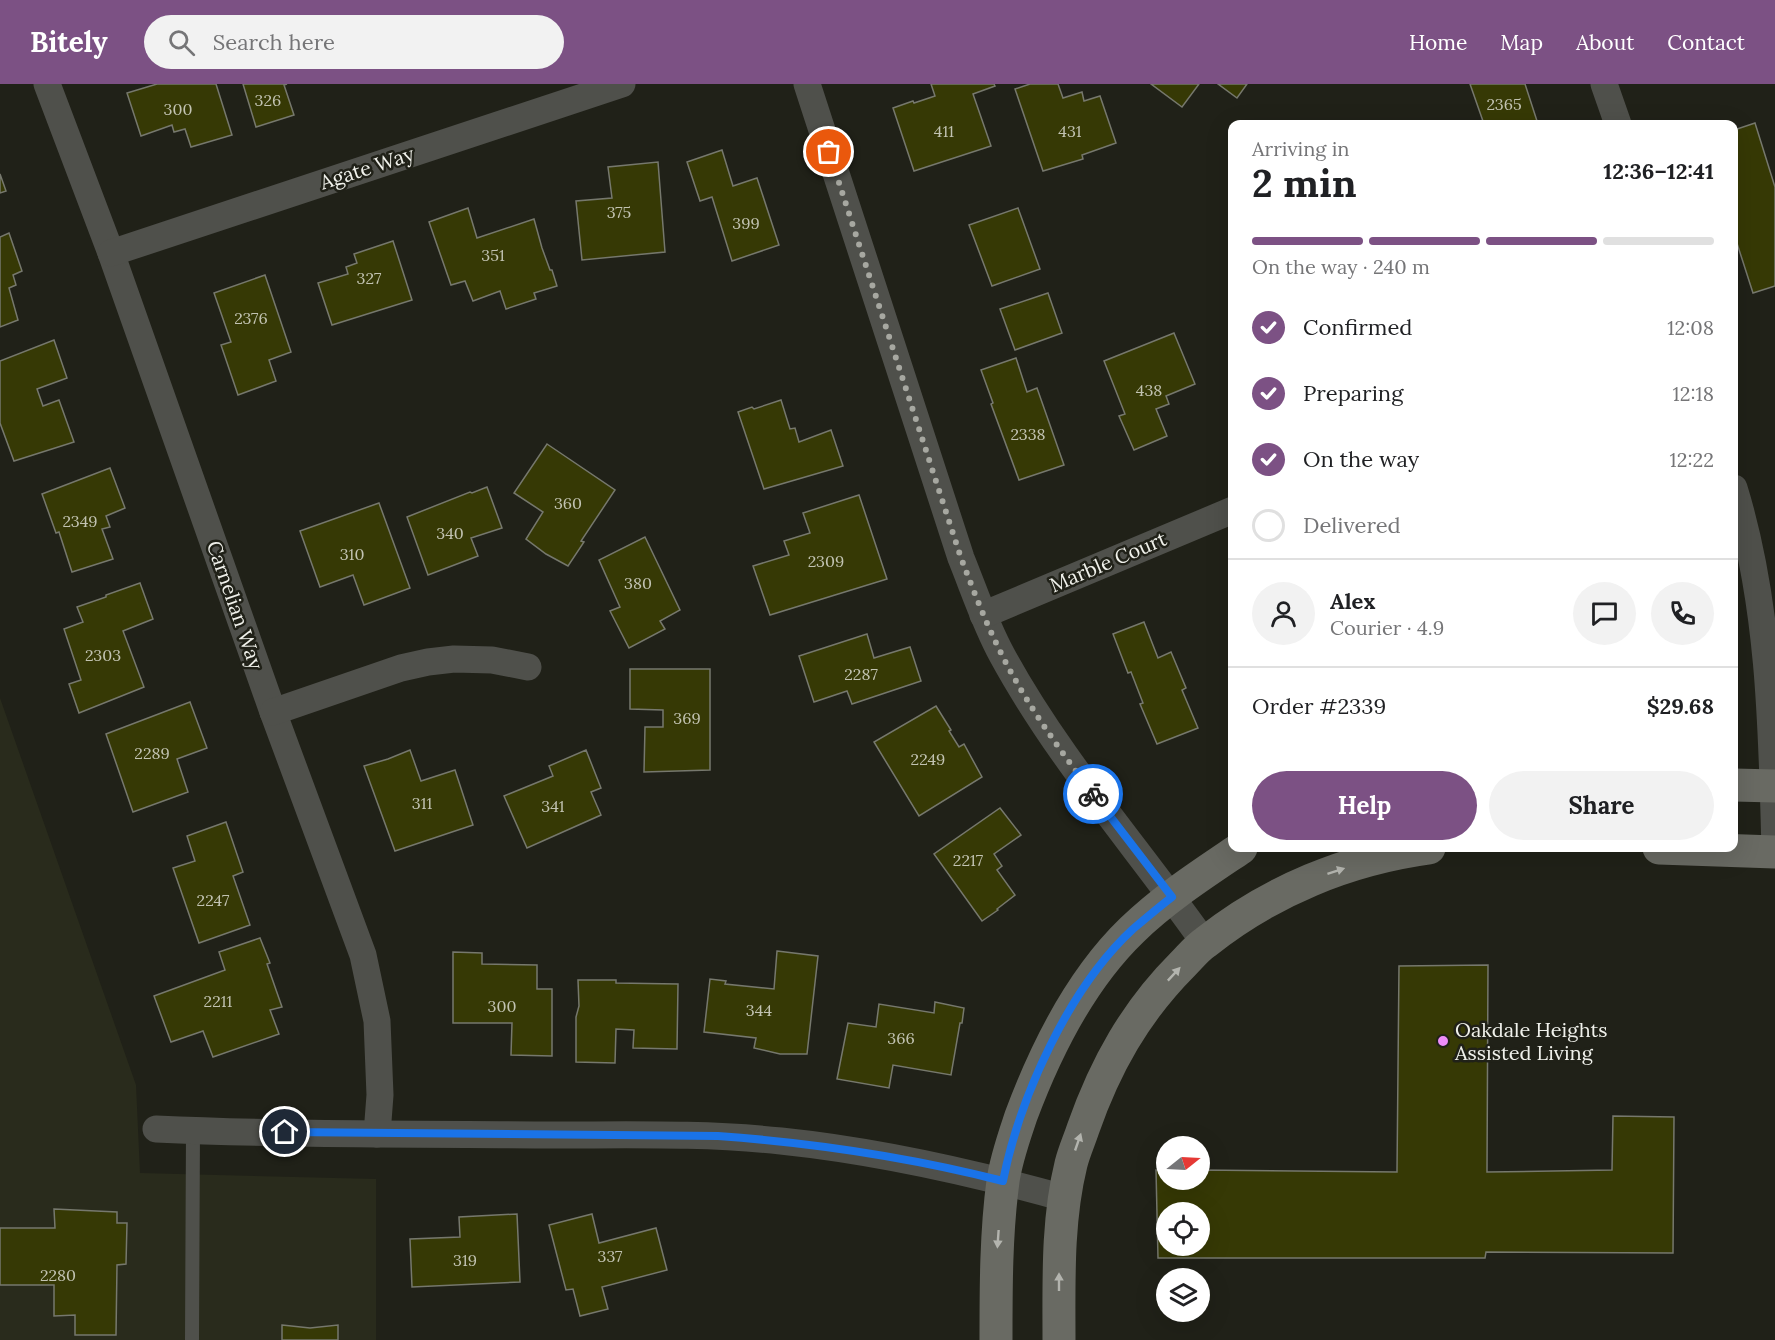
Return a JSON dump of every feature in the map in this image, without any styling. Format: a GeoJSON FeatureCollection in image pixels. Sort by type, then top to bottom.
{"type":"FeatureCollection","features":[{"type":"Feature","properties":{"kind":"main road"},"geometry":{"type":"LineString","coordinates":[[1738,785],[1774,786]]}},
{"type":"Feature","properties":{"kind":"main road"},"geometry":{"type":"LineString","coordinates":[[1738,851],[1775,852]]}},
{"type":"Feature","properties":{"kind":"main road"},"geometry":{"type":"LineString","coordinates":[[996,1340],[997,1258],[1003,1181],[1015,1133],[1036,1074],[1081,993],[1105,960],[1132,930],[1172,897],[1235,852]]}},
{"type":"Feature","properties":{"kind":"main road"},"geometry":{"type":"LineString","coordinates":[[1059,1340],[1059,1255],[1064,1198],[1071,1163],[1095,1095],[1118,1047],[1142,1011],[1204,942],[1265,902],[1312,879],[1358,863],[1410,852]]}},
{"type":"Feature","properties":{"kind":"street","name":"Carnelian Way"},"geometry":{"type":"LineString","coordinates":[[47,84],[111,253],[273,712],[363,955],[377,1021],[380,1095],[377,1134]]}},
{"type":"Feature","properties":{"kind":"street","name":"Agate Way"},"geometry":{"type":"LineString","coordinates":[[111,253],[622,84]]}},
{"type":"Feature","properties":{"kind":"street"},"geometry":{"type":"LineString","coordinates":[[807,84],[957,546],[1000,653],[1066,759],[1204,942]]}},
{"type":"Feature","properties":{"kind":"street"},"geometry":{"type":"LineString","coordinates":[[1604,84],[1617,120]]}},
{"type":"Feature","properties":{"kind":"street"},"geometry":{"type":"LineString","coordinates":[[1738,504],[1751,554],[1759,602],[1769,692],[1775,852]]}},
{"type":"Feature","properties":{"kind":"street","name":"Marble Court"},"geometry":{"type":"LineString","coordinates":[[983,615],[1228,512]]}},
{"type":"Feature","properties":{"kind":"street"},"geometry":{"type":"LineString","coordinates":[[273,712],[401,668],[428,662],[454,659],[492,660],[528,667]]}},
{"type":"Feature","properties":{"kind":"street"},"geometry":{"type":"LineString","coordinates":[[156,1129],[377,1134],[718,1136],[779,1140],[838,1147],[969,1172],[1064,1198]]}},
{"type":"Feature","properties":{"kind":"lane"},"geometry":{"type":"LineString","coordinates":[[192,1340],[194,1130]]}},
{"type":"Feature","properties":{"kind":"shaded area"},"geometry":{"type":"Polygon","coordinates":[[[0,698],[136,1085],[140,1173],[376,1179],[376,1340],[0,1340],[0,698]]]}},
{"type":"Feature","properties":{"kind":"building"},"geometry":{"type":"Polygon","coordinates":[[[157,84],[216,84],[232,135],[191,147],[185,129],[174,132],[172,125],[141,136],[127,93],[157,84]]]}},
{"type":"Feature","properties":{"kind":"building"},"geometry":{"type":"Polygon","coordinates":[[[243,84],[287,84],[284,85],[294,115],[256,127],[243,84]]]}},
{"type":"Feature","properties":{"kind":"building"},"geometry":{"type":"Polygon","coordinates":[[[931,84],[994,84],[995,86],[973,94],[991,146],[914,171],[893,108],[935,96],[931,84]]]}},
{"type":"Feature","properties":{"kind":"building"},"geometry":{"type":"Polygon","coordinates":[[[1030,84],[1058,84],[1063,98],[1082,92],[1084,101],[1100,96],[1116,143],[1082,155],[1083,159],[1043,171],[1015,89],[1030,84]]]}},
{"type":"Feature","properties":{"kind":"building"},"geometry":{"type":"Polygon","coordinates":[[[1151,84],[1199,84],[1182,107],[1151,84]]]}},
{"type":"Feature","properties":{"kind":"building"},"geometry":{"type":"Polygon","coordinates":[[[1218,84],[1247,84],[1237,98],[1218,84]]]}},
{"type":"Feature","properties":{"kind":"building"},"geometry":{"type":"Polygon","coordinates":[[[1470,84],[1525,84],[1537,120],[1483,120],[1470,84]]]}},
{"type":"Feature","properties":{"kind":"building"},"geometry":{"type":"Polygon","coordinates":[[[1755,123],[1775,187],[1775,286],[1753,293],[1738,246],[1738,129],[1755,123]]]}},
{"type":"Feature","properties":{"kind":"building"},"geometry":{"type":"Polygon","coordinates":[[[722,150],[733,186],[757,178],[779,245],[732,261],[712,197],[700,201],[687,162],[722,150]]]}},
{"type":"Feature","properties":{"kind":"building"},"geometry":{"type":"Polygon","coordinates":[[[658,162],[665,252],[582,260],[576,201],[612,198],[608,167],[658,162]]]}},
{"type":"Feature","properties":{"kind":"building"},"geometry":{"type":"Polygon","coordinates":[[[0,174],[6,191],[0,193],[0,174]]]}},
{"type":"Feature","properties":{"kind":"building"},"geometry":{"type":"Polygon","coordinates":[[[468,208],[477,238],[534,219],[542,248],[557,286],[534,293],[536,299],[506,309],[500,291],[473,301],[465,281],[451,285],[429,222],[468,208]]]}},
{"type":"Feature","properties":{"kind":"building"},"geometry":{"type":"Polygon","coordinates":[[[1018,208],[1040,269],[992,286],[969,225],[1018,208]]]}},
{"type":"Feature","properties":{"kind":"building"},"geometry":{"type":"Polygon","coordinates":[[[9,233],[22,271],[13,275],[16,285],[9,288],[18,320],[0,327],[0,237],[9,233]]]}},
{"type":"Feature","properties":{"kind":"building"},"geometry":{"type":"Polygon","coordinates":[[[393,241],[412,300],[332,325],[318,283],[348,274],[346,267],[357,263],[354,254],[393,241]]]}},
{"type":"Feature","properties":{"kind":"building"},"geometry":{"type":"Polygon","coordinates":[[[265,275],[291,352],[269,360],[276,381],[238,395],[221,345],[231,342],[214,293],[265,275]]]}},
{"type":"Feature","properties":{"kind":"building"},"geometry":{"type":"Polygon","coordinates":[[[1048,293],[1062,333],[1015,350],[1000,309],[1048,293]]]}},
{"type":"Feature","properties":{"kind":"building"},"geometry":{"type":"Polygon","coordinates":[[[1174,333],[1195,384],[1166,396],[1169,404],[1156,409],[1167,436],[1134,450],[1119,416],[1125,414],[1104,361],[1174,333]]]}},
{"type":"Feature","properties":{"kind":"building"},"geometry":{"type":"Polygon","coordinates":[[[54,340],[67,378],[37,389],[43,406],[59,400],[74,442],[14,461],[0,423],[0,361],[54,340]]]}},
{"type":"Feature","properties":{"kind":"building"},"geometry":{"type":"Polygon","coordinates":[[[1016,358],[1027,392],[1037,388],[1064,465],[1019,480],[981,370],[1016,358]]]}},
{"type":"Feature","properties":{"kind":"building"},"geometry":{"type":"Polygon","coordinates":[[[781,400],[790,429],[795,428],[799,442],[831,430],[843,466],[764,489],[738,412],[781,400]]]}},
{"type":"Feature","properties":{"kind":"building"},"geometry":{"type":"Polygon","coordinates":[[[547,444],[615,490],[581,541],[584,542],[568,566],[546,554],[526,539],[543,512],[514,493],[547,444]]]}},
{"type":"Feature","properties":{"kind":"building"},"geometry":{"type":"Polygon","coordinates":[[[110,468],[125,508],[106,516],[110,527],[102,529],[113,559],[72,572],[59,532],[56,533],[42,494],[110,468]]]}},
{"type":"Feature","properties":{"kind":"building"},"geometry":{"type":"Polygon","coordinates":[[[487,487],[502,528],[471,538],[478,556],[428,575],[407,517],[487,487]]]}},
{"type":"Feature","properties":{"kind":"building"},"geometry":{"type":"Polygon","coordinates":[[[859,495],[887,579],[770,615],[753,566],[789,555],[784,541],[810,533],[803,513],[859,495]]]}},
{"type":"Feature","properties":{"kind":"building"},"geometry":{"type":"Polygon","coordinates":[[[379,503],[410,588],[364,605],[353,575],[320,587],[300,531],[379,503]]]}},
{"type":"Feature","properties":{"kind":"building"},"geometry":{"type":"Polygon","coordinates":[[[645,537],[680,610],[660,621],[665,629],[629,648],[610,611],[620,607],[599,560],[645,537]]]}},
{"type":"Feature","properties":{"kind":"building"},"geometry":{"type":"Polygon","coordinates":[[[140,583],[153,619],[123,631],[144,687],[79,713],[69,684],[81,680],[64,629],[83,622],[77,607],[140,583]]]}},
{"type":"Feature","properties":{"kind":"building"},"geometry":{"type":"Polygon","coordinates":[[[1144,622],[1158,658],[1171,652],[1186,688],[1182,690],[1198,728],[1157,744],[1140,704],[1143,703],[1131,672],[1128,673],[1113,634],[1144,622]]]}},
{"type":"Feature","properties":{"kind":"building"},"geometry":{"type":"Polygon","coordinates":[[[867,634],[874,658],[910,647],[921,681],[852,704],[847,691],[814,702],[799,656],[867,634]]]}},
{"type":"Feature","properties":{"kind":"building"},"geometry":{"type":"Polygon","coordinates":[[[630,669],[710,669],[710,770],[644,772],[645,727],[663,727],[663,710],[630,709],[630,669]]]}},
{"type":"Feature","properties":{"kind":"building"},"geometry":{"type":"Polygon","coordinates":[[[190,702],[207,748],[177,759],[188,792],[133,812],[106,734],[190,702]]]}},
{"type":"Feature","properties":{"kind":"building"},"geometry":{"type":"Polygon","coordinates":[[[936,706],[959,747],[964,744],[982,777],[919,816],[874,742],[936,706]]]}},
{"type":"Feature","properties":{"kind":"building"},"geometry":{"type":"Polygon","coordinates":[[[410,750],[421,781],[455,770],[473,825],[395,851],[364,766],[410,750]]]}},
{"type":"Feature","properties":{"kind":"building"},"geometry":{"type":"Polygon","coordinates":[[[586,750],[601,788],[591,792],[601,815],[527,848],[504,796],[553,776],[549,766],[586,750]]]}},
{"type":"Feature","properties":{"kind":"building"},"geometry":{"type":"Polygon","coordinates":[[[1000,808],[1021,835],[994,854],[1002,866],[997,870],[1015,895],[982,921],[934,854],[1000,808]]]}},
{"type":"Feature","properties":{"kind":"building"},"geometry":{"type":"Polygon","coordinates":[[[226,822],[243,872],[233,876],[250,925],[199,943],[173,868],[195,861],[187,836],[226,822]]]}},
{"type":"Feature","properties":{"kind":"building"},"geometry":{"type":"Polygon","coordinates":[[[260,938],[270,963],[267,964],[282,1007],[270,1010],[279,1034],[213,1057],[203,1031],[171,1042],[154,996],[225,970],[219,952],[260,938]]]}},
{"type":"Feature","properties":{"kind":"building"},"geometry":{"type":"Polygon","coordinates":[[[777,951],[818,956],[807,1054],[780,1054],[754,1048],[756,1038],[704,1032],[710,979],[726,981],[725,984],[774,989],[777,951]]]}},
{"type":"Feature","properties":{"kind":"building"},"geometry":{"type":"Polygon","coordinates":[[[453,952],[482,953],[482,964],[537,965],[537,989],[552,989],[552,1056],[511,1055],[512,1023],[453,1023],[453,952]]]}},
{"type":"Feature","properties":{"kind":"building","name":"Oakdale Heights Assisted Living"},"geometry":{"type":"Polygon","coordinates":[[[1488,965],[1487,1172],[1612,1170],[1613,1116],[1674,1117],[1673,1253],[1486,1252],[1485,1258],[1158,1258],[1158,1256],[1210,1256],[1210,1202],[1157,1202],[1156,1190],[1210,1190],[1210,1170],[1397,1172],[1399,966],[1488,965]]]}},
{"type":"Feature","properties":{"kind":"building"},"geometry":{"type":"Polygon","coordinates":[[[578,980],[678,984],[677,1049],[633,1048],[634,1030],[616,1029],[615,1063],[576,1062],[578,980]]]}},
{"type":"Feature","properties":{"kind":"building"},"geometry":{"type":"Polygon","coordinates":[[[935,1002],[964,1008],[951,1075],[893,1065],[889,1088],[837,1079],[848,1023],[876,1027],[879,1004],[934,1013],[935,1002]]]}},
{"type":"Feature","properties":{"kind":"building"},"geometry":{"type":"Polygon","coordinates":[[[54,1209],[117,1212],[117,1223],[127,1223],[126,1264],[117,1265],[116,1335],[75,1335],[75,1315],[54,1316],[54,1285],[0,1285],[0,1228],[55,1228],[54,1209]]]}},
{"type":"Feature","properties":{"kind":"building"},"geometry":{"type":"Polygon","coordinates":[[[517,1214],[520,1282],[412,1287],[410,1239],[460,1237],[459,1217],[517,1214]]]}},
{"type":"Feature","properties":{"kind":"building"},"geometry":{"type":"Polygon","coordinates":[[[592,1214],[599,1243],[656,1228],[667,1270],[602,1287],[608,1309],[580,1316],[573,1289],[566,1290],[549,1225],[592,1214]]]}},
{"type":"Feature","properties":{"kind":"building"},"geometry":{"type":"Polygon","coordinates":[[[282,1325],[310,1328],[338,1325],[338,1340],[282,1340],[282,1325]]]}},
{"type":"Feature","properties":{"kind":"way so far"},"geometry":{"type":"LineString","coordinates":[[829,152],[961,558],[983,615],[1000,653],[1021,688],[1066,759],[1093,794]]}},
{"type":"Feature","properties":{"kind":"place","name":"Oakdale Heights Assisted Living"},"geometry":{"type":"Point","coordinates":[1443,1041]}},
{"type":"Feature","properties":{"kind":"route"},"geometry":{"type":"LineString","coordinates":[[285,1132],[718,1136],[779,1140],[838,1147],[969,1172],[1003,1181],[1018,1124],[1036,1074],[1081,993],[1105,960],[1132,930],[1172,897],[1093,794]]}}]}
